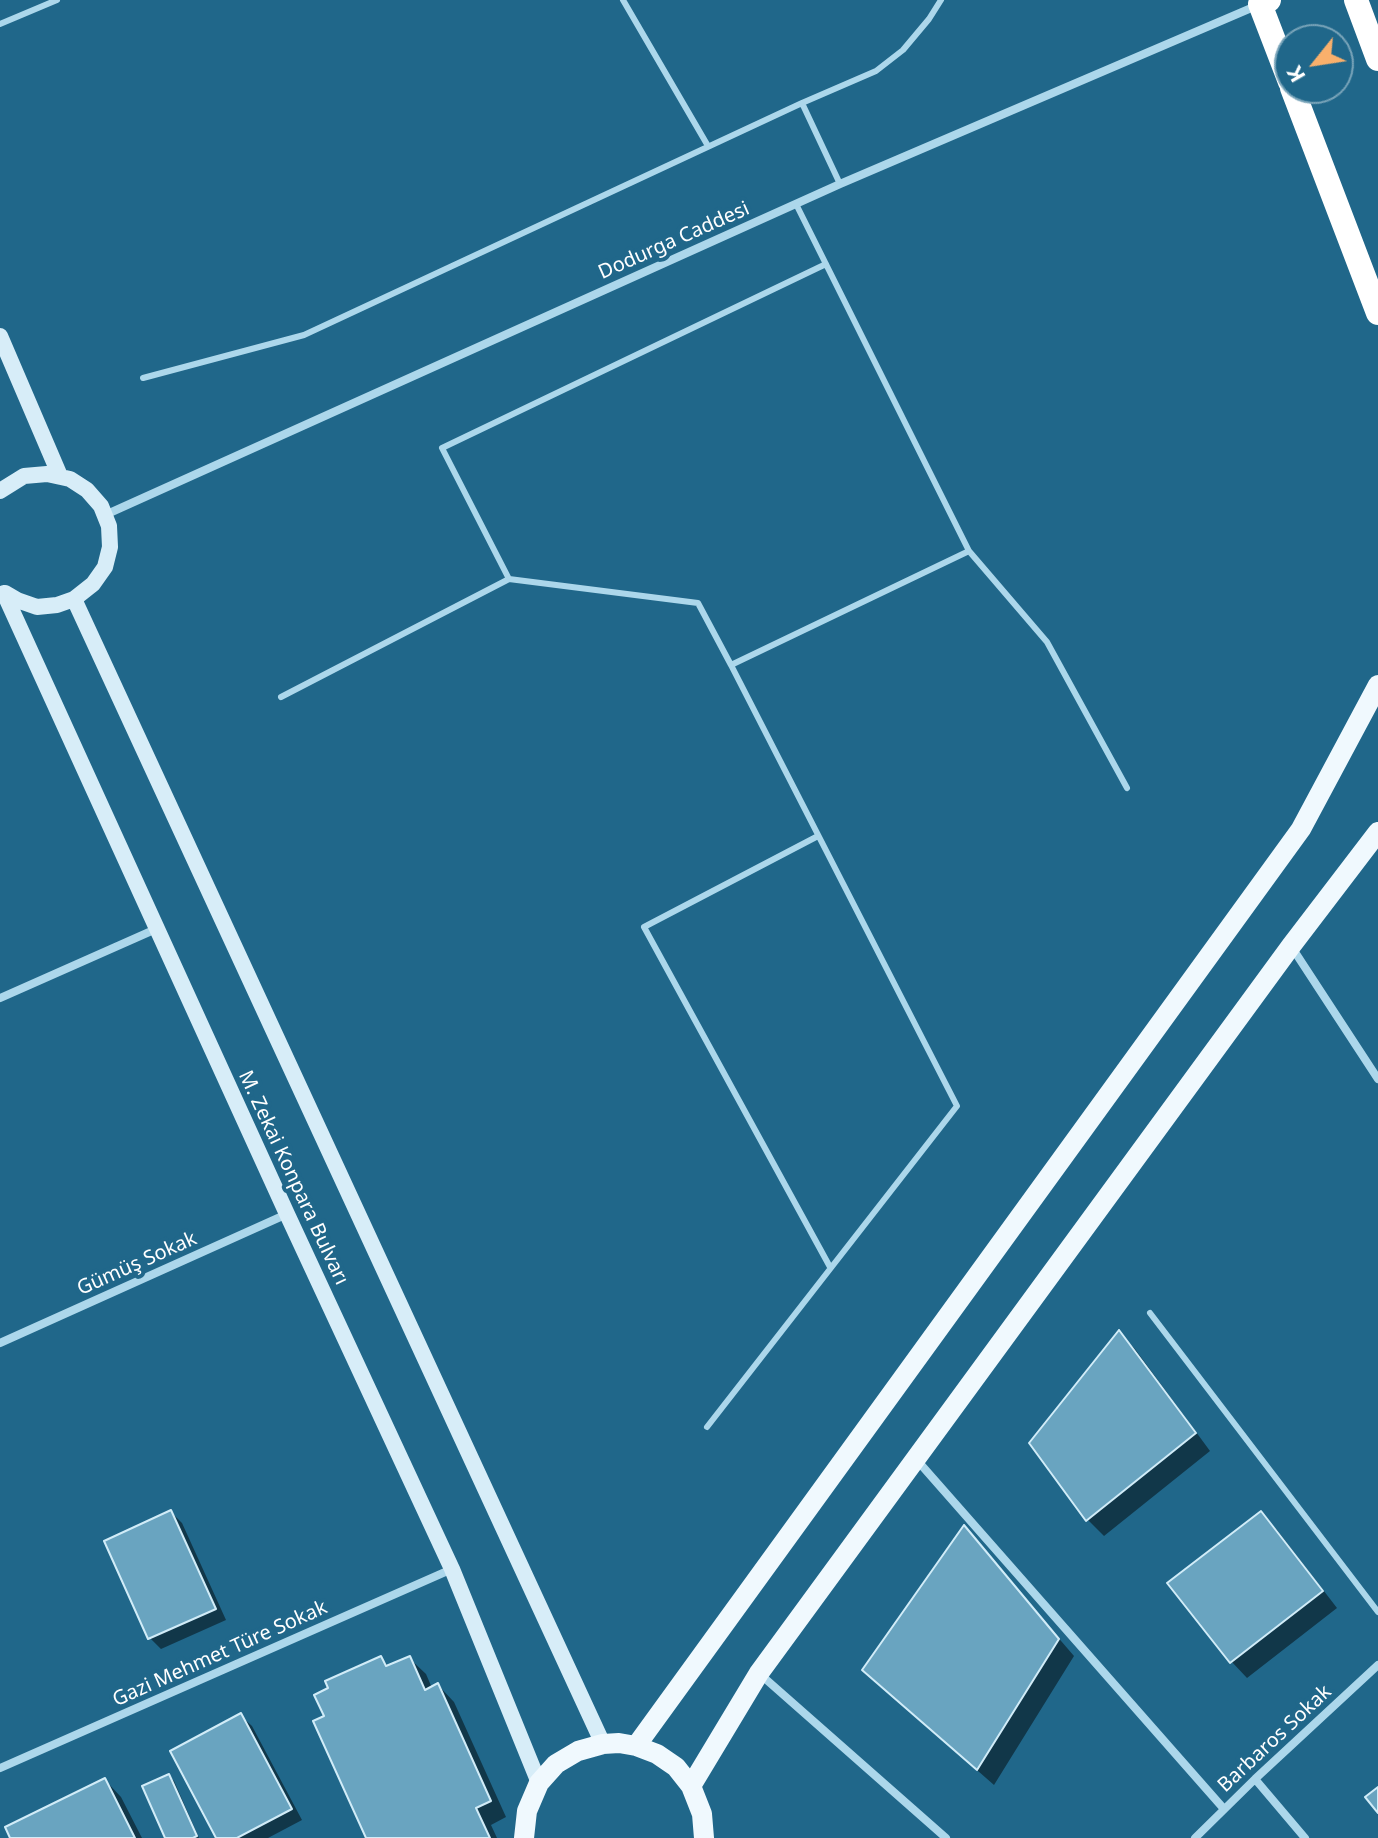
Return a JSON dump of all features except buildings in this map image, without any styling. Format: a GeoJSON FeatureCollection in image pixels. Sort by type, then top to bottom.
{"type":"FeatureCollection","features":[{"type":"Feature","properties":{"kind":"highway"},"geometry":{"type":"LineString","coordinates":[[1356,0],[1378,59]]}},
{"type":"Feature","properties":{"kind":"highway"},"geometry":{"type":"LineString","coordinates":[[1265,2],[1274,31]]}},
{"type":"Feature","properties":{"kind":"highway"},"geometry":{"type":"LineString","coordinates":[[1298,104],[1378,313]]}},
{"type":"Feature","properties":{"kind":"main road"},"geometry":{"type":"LineString","coordinates":[[0,336],[60,476]]}},
{"type":"Feature","properties":{"kind":"main road"},"geometry":{"type":"LineString","coordinates":[[0,491],[24,476],[60,476],[87,490],[101,506],[109,526],[110,547],[105,567],[93,584],[74,599],[37,607],[2,591]]}},
{"type":"Feature","properties":{"kind":"main road","name":"M. Zekai Konpara Bulvarı"},"geometry":{"type":"LineString","coordinates":[[2,591],[452,1569],[539,1783]]}},
{"type":"Feature","properties":{"kind":"main road"},"geometry":{"type":"LineString","coordinates":[[74,599],[603,1744]]}},
{"type":"Feature","properties":{"kind":"main road"},"geometry":{"type":"LineString","coordinates":[[636,1746],[1301,829],[1378,685]]}},
{"type":"Feature","properties":{"kind":"main road"},"geometry":{"type":"LineString","coordinates":[[691,1786],[759,1673],[1291,946],[1378,832]]}},
{"type":"Feature","properties":{"kind":"main road"},"geometry":{"type":"LineString","coordinates":[[524,1838],[527,1811],[539,1783],[556,1764],[578,1751],[603,1744],[636,1746],[657,1754],[676,1767],[691,1786],[702,1814],[704,1838]]}},
{"type":"Feature","properties":{"kind":"street","name":"Dodurga Caddesi"},"geometry":{"type":"LineString","coordinates":[[104,515],[840,184],[1265,2]]}},
{"type":"Feature","properties":{"kind":"street"},"geometry":{"type":"LineString","coordinates":[[0,998],[157,929]]}},
{"type":"Feature","properties":{"kind":"street"},"geometry":{"type":"LineString","coordinates":[[1291,946],[1378,1079]]}},
{"type":"Feature","properties":{"kind":"street","name":"Gümüş Sokak"},"geometry":{"type":"LineString","coordinates":[[0,1343],[287,1214]]}},
{"type":"Feature","properties":{"kind":"street"},"geometry":{"type":"LineString","coordinates":[[916,1459],[1224,1809]]}},
{"type":"Feature","properties":{"kind":"street","name":"Gazi Mehmet Türe Sokak"},"geometry":{"type":"LineString","coordinates":[[0,1768],[452,1569]]}},
{"type":"Feature","properties":{"kind":"street","name":"Barbaros Sokak"},"geometry":{"type":"LineString","coordinates":[[1195,1838],[1378,1665]]}},
{"type":"Feature","properties":{"kind":"street"},"geometry":{"type":"LineString","coordinates":[[759,1673],[946,1838]]}},
{"type":"Feature","properties":{"kind":"street"},"geometry":{"type":"LineString","coordinates":[[1255,1779],[1305,1838]]}},
{"type":"Feature","properties":{"kind":"lane"},"geometry":{"type":"LineString","coordinates":[[0,24],[57,0]]}},
{"type":"Feature","properties":{"kind":"lane"},"geometry":{"type":"LineString","coordinates":[[623,0],[708,146]]}},
{"type":"Feature","properties":{"kind":"lane"},"geometry":{"type":"LineString","coordinates":[[143,378],[304,335],[876,71],[903,50],[941,0]]}},
{"type":"Feature","properties":{"kind":"lane"},"geometry":{"type":"LineString","coordinates":[[802,103],[840,184]]}},
{"type":"Feature","properties":{"kind":"lane"},"geometry":{"type":"LineString","coordinates":[[796,204],[969,551],[1047,642],[1127,788]]}},
{"type":"Feature","properties":{"kind":"lane"},"geometry":{"type":"LineString","coordinates":[[509,579],[442,448],[826,264]]}},
{"type":"Feature","properties":{"kind":"lane"},"geometry":{"type":"LineString","coordinates":[[731,665],[969,551]]}},
{"type":"Feature","properties":{"kind":"lane"},"geometry":{"type":"LineString","coordinates":[[281,697],[509,579],[698,603],[957,1106],[707,1427]]}},
{"type":"Feature","properties":{"kind":"lane"},"geometry":{"type":"LineString","coordinates":[[818,836],[644,927],[830,1267]]}},
{"type":"Feature","properties":{"kind":"lane"},"geometry":{"type":"LineString","coordinates":[[1150,1313],[1378,1612]]}}]}
